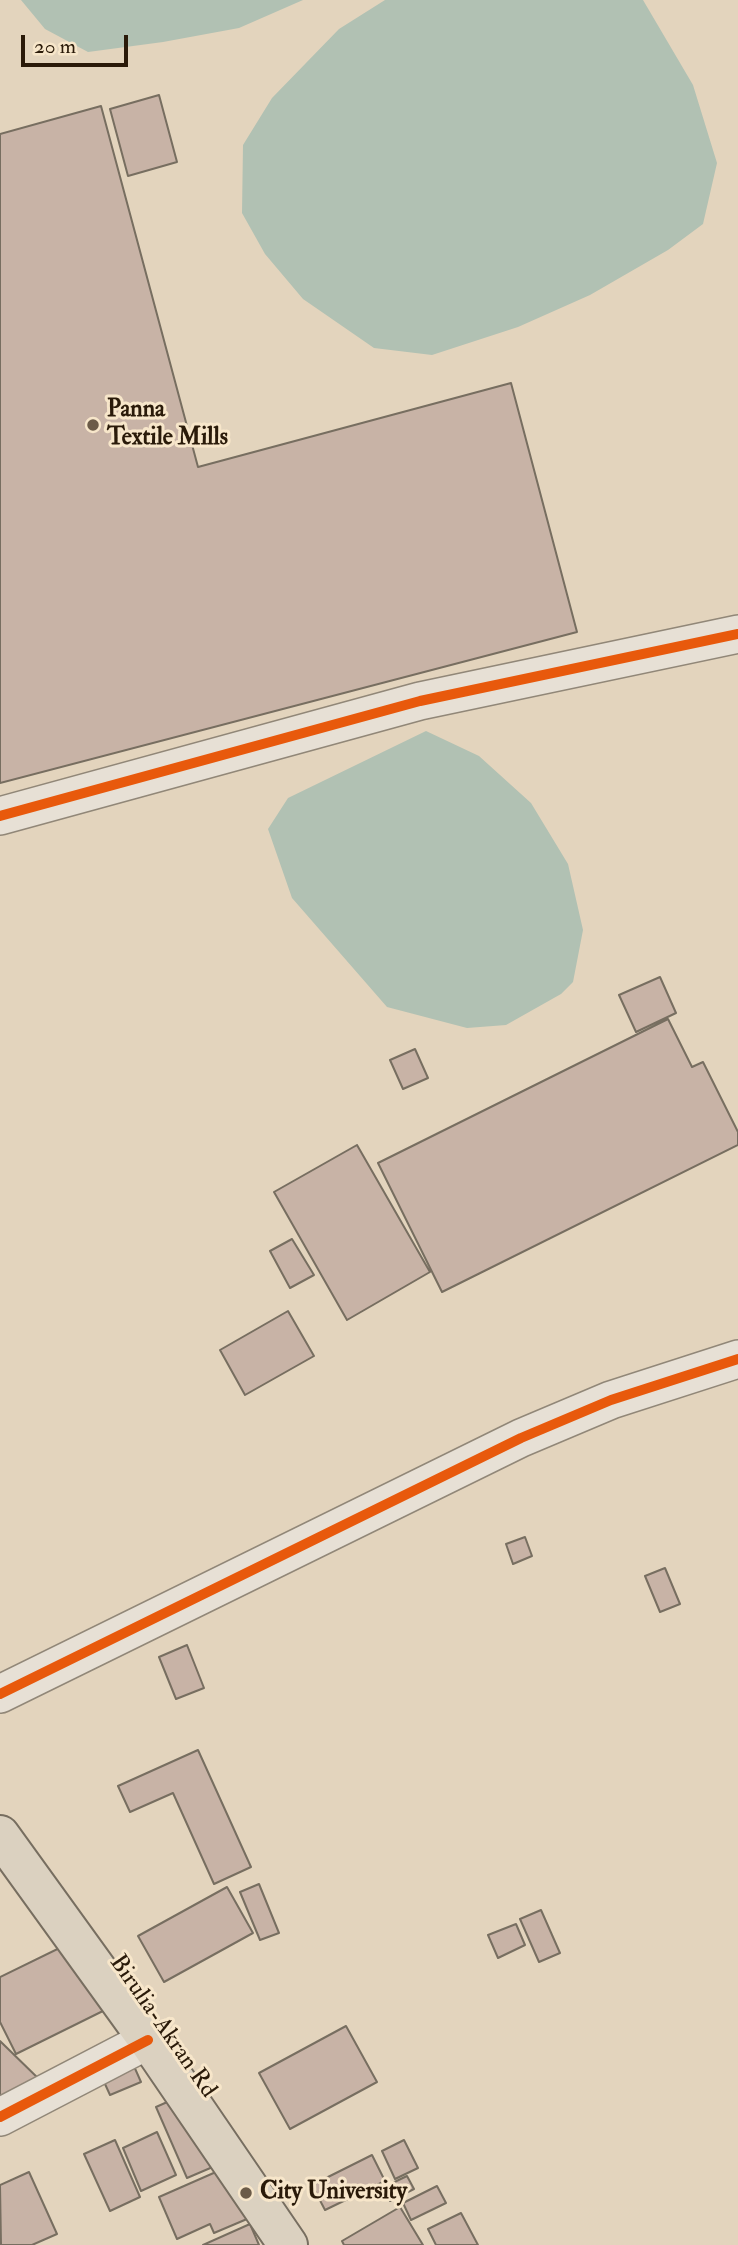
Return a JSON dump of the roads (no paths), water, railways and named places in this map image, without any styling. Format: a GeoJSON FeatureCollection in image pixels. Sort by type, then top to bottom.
{"type":"FeatureCollection","features":[{"type":"Feature","properties":{"kind":"highway","name":"Birulia-Akran Rd"},"geometry":{"type":"LineString","coordinates":[[0,1835],[148,2040],[288,2245]]}},
{"type":"Feature","properties":{"kind":"street"},"geometry":{"type":"LineString","coordinates":[[0,816],[420,701],[738,634]]}},
{"type":"Feature","properties":{"kind":"street"},"geometry":{"type":"LineString","coordinates":[[0,1693],[521,1438],[611,1400],[738,1359]]}},
{"type":"Feature","properties":{"kind":"street"},"geometry":{"type":"LineString","coordinates":[[0,2117],[148,2040]]}},
{"type":"Feature","properties":{"kind":"place","name":"Panna Textile Mills"},"geometry":{"type":"Point","coordinates":[93,425]}},
{"type":"Feature","properties":{"kind":"place","name":"City University"},"geometry":{"type":"Point","coordinates":[246,2193]}}]}
